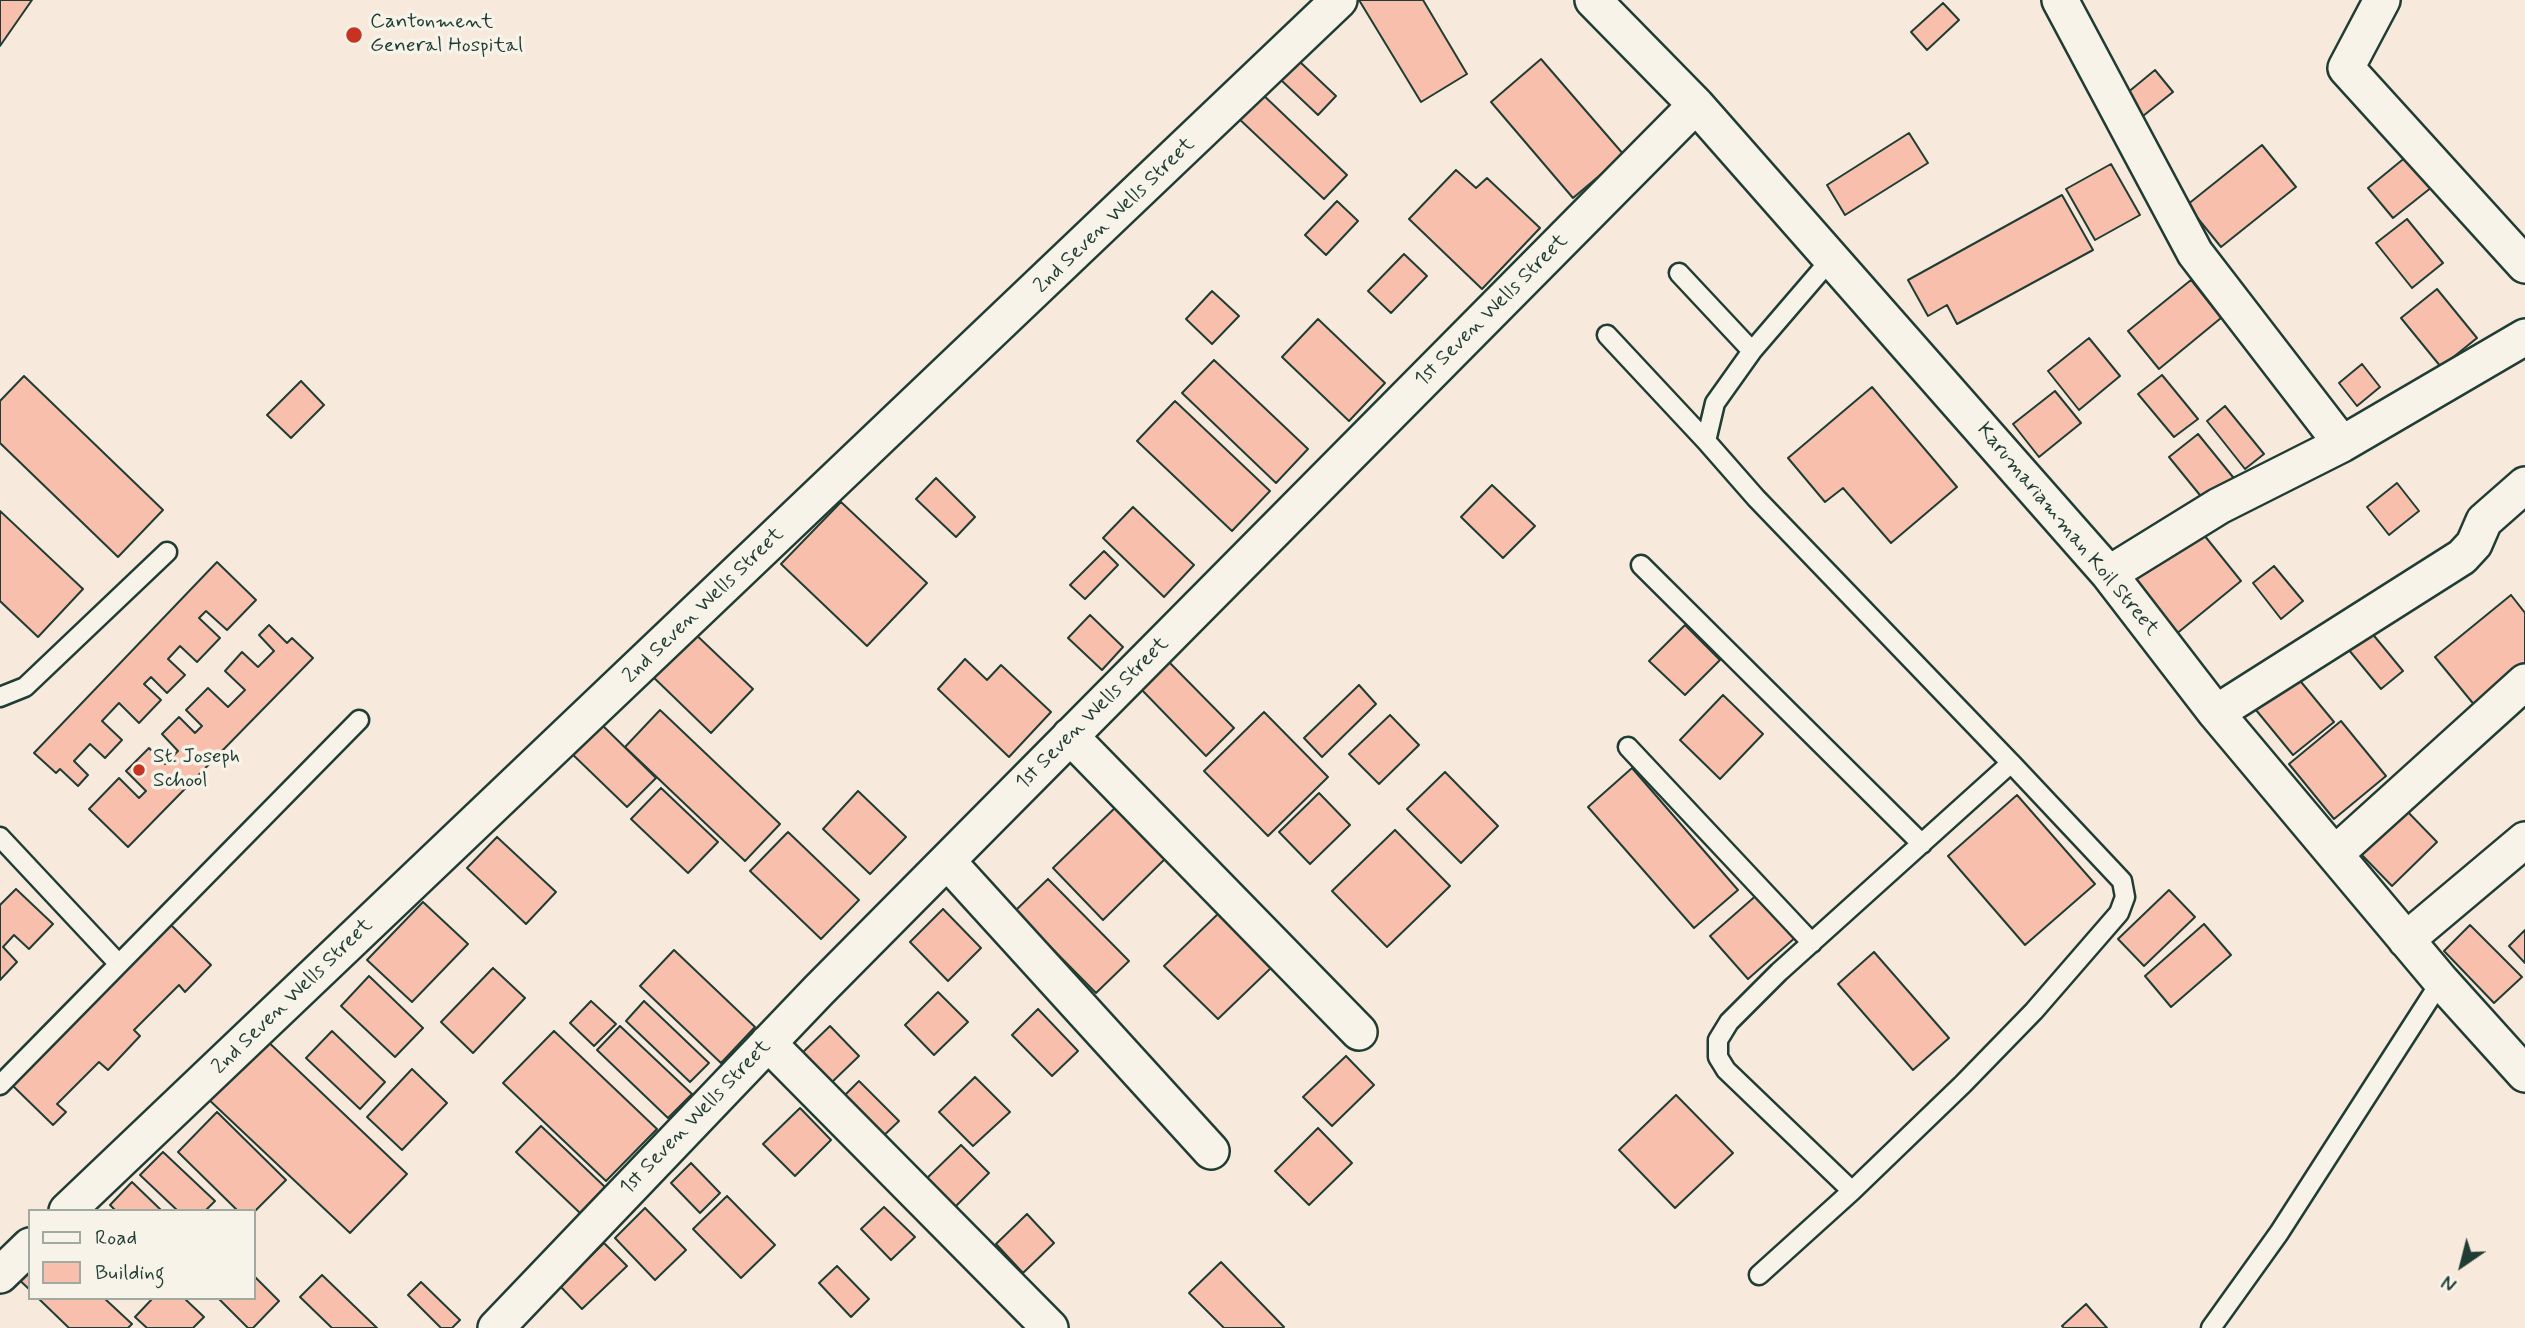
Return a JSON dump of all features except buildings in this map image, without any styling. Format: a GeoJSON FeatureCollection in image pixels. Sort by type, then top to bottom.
{"type":"FeatureCollection","features":[{"type":"Feature","properties":{"kind":"street","name":"2nd Seven Wells Street"},"geometry":{"type":"LineString","coordinates":[[69,1209],[1339,0]]}},
{"type":"Feature","properties":{"kind":"street","name":"Karumariamman Koil Street"},"geometry":{"type":"LineString","coordinates":[[1594,0],[1696,105],[2109,575],[2216,713],[2441,981],[2519,1056]]}},
{"type":"Feature","properties":{"kind":"street"},"geometry":{"type":"LineString","coordinates":[[2060,0],[2195,253],[2342,444]]}},
{"type":"Feature","properties":{"kind":"street"},"geometry":{"type":"LineString","coordinates":[[2382,0],[2346,68],[2525,265]]}},
{"type":"Feature","properties":{"kind":"street","name":"1st Seven Wells Street"},"geometry":{"type":"LineString","coordinates":[[496,1328],[768,1043],[1696,105]]}},
{"type":"Feature","properties":{"kind":"street"},"geometry":{"type":"LineString","coordinates":[[2109,575],[2220,506],[2342,444],[2525,337]]}},
{"type":"Feature","properties":{"kind":"street"},"geometry":{"type":"LineString","coordinates":[[2216,713],[2462,557],[2474,544],[2484,521],[2525,485]]}},
{"type":"Feature","properties":{"kind":"street"},"geometry":{"type":"LineString","coordinates":[[2335,854],[2525,682]]}},
{"type":"Feature","properties":{"kind":"street"},"geometry":{"type":"LineString","coordinates":[[1070,736],[1359,1032]]}},
{"type":"Feature","properties":{"kind":"street"},"geometry":{"type":"LineString","coordinates":[[2406,940],[2525,840]]}},
{"type":"Feature","properties":{"kind":"street"},"geometry":{"type":"LineString","coordinates":[[947,861],[1211,1151]]}},
{"type":"Feature","properties":{"kind":"street"},"geometry":{"type":"LineString","coordinates":[[768,1043],[1050,1328]]}},
{"type":"Feature","properties":{"kind":"street"},"geometry":{"type":"LineString","coordinates":[[0,1275],[28,1248]]}},
{"type":"Feature","properties":{"kind":"lane"},"geometry":{"type":"LineString","coordinates":[[1706,440],[1715,403],[1752,351],[1831,259]]}},
{"type":"Feature","properties":{"kind":"lane"},"geometry":{"type":"LineString","coordinates":[[1679,273],[1752,351]]}},
{"type":"Feature","properties":{"kind":"lane"},"geometry":{"type":"LineString","coordinates":[[1607,335],[1706,440],[1756,498],[2122,881],[2124,897],[2119,913],[2034,1012],[1852,1191],[1759,1275]]}},
{"type":"Feature","properties":{"kind":"lane"},"geometry":{"type":"LineString","coordinates":[[0,697],[25,687],[167,552]]}},
{"type":"Feature","properties":{"kind":"lane"},"geometry":{"type":"LineString","coordinates":[[1641,565],[1922,844]]}},
{"type":"Feature","properties":{"kind":"lane"},"geometry":{"type":"LineString","coordinates":[[0,1085],[359,720]]}},
{"type":"Feature","properties":{"kind":"lane"},"geometry":{"type":"LineString","coordinates":[[1628,747],[1812,943]]}},
{"type":"Feature","properties":{"kind":"lane"},"geometry":{"type":"LineString","coordinates":[[1852,1191],[1726,1070],[1718,1057],[1718,1040],[1729,1022],[1812,943],[2011,763]]}},
{"type":"Feature","properties":{"kind":"lane"},"geometry":{"type":"LineString","coordinates":[[0,837],[118,963]]}},
{"type":"Feature","properties":{"kind":"lane"},"geometry":{"type":"LineString","coordinates":[[2211,1328],[2279,1233],[2441,981]]}},
{"type":"Feature","properties":{"kind":"place","name":"Cantonment General Hospital"},"geometry":{"type":"Point","coordinates":[354,35]}},
{"type":"Feature","properties":{"kind":"place","name":"St. Joseph School"},"geometry":{"type":"Point","coordinates":[139,770]}}]}
